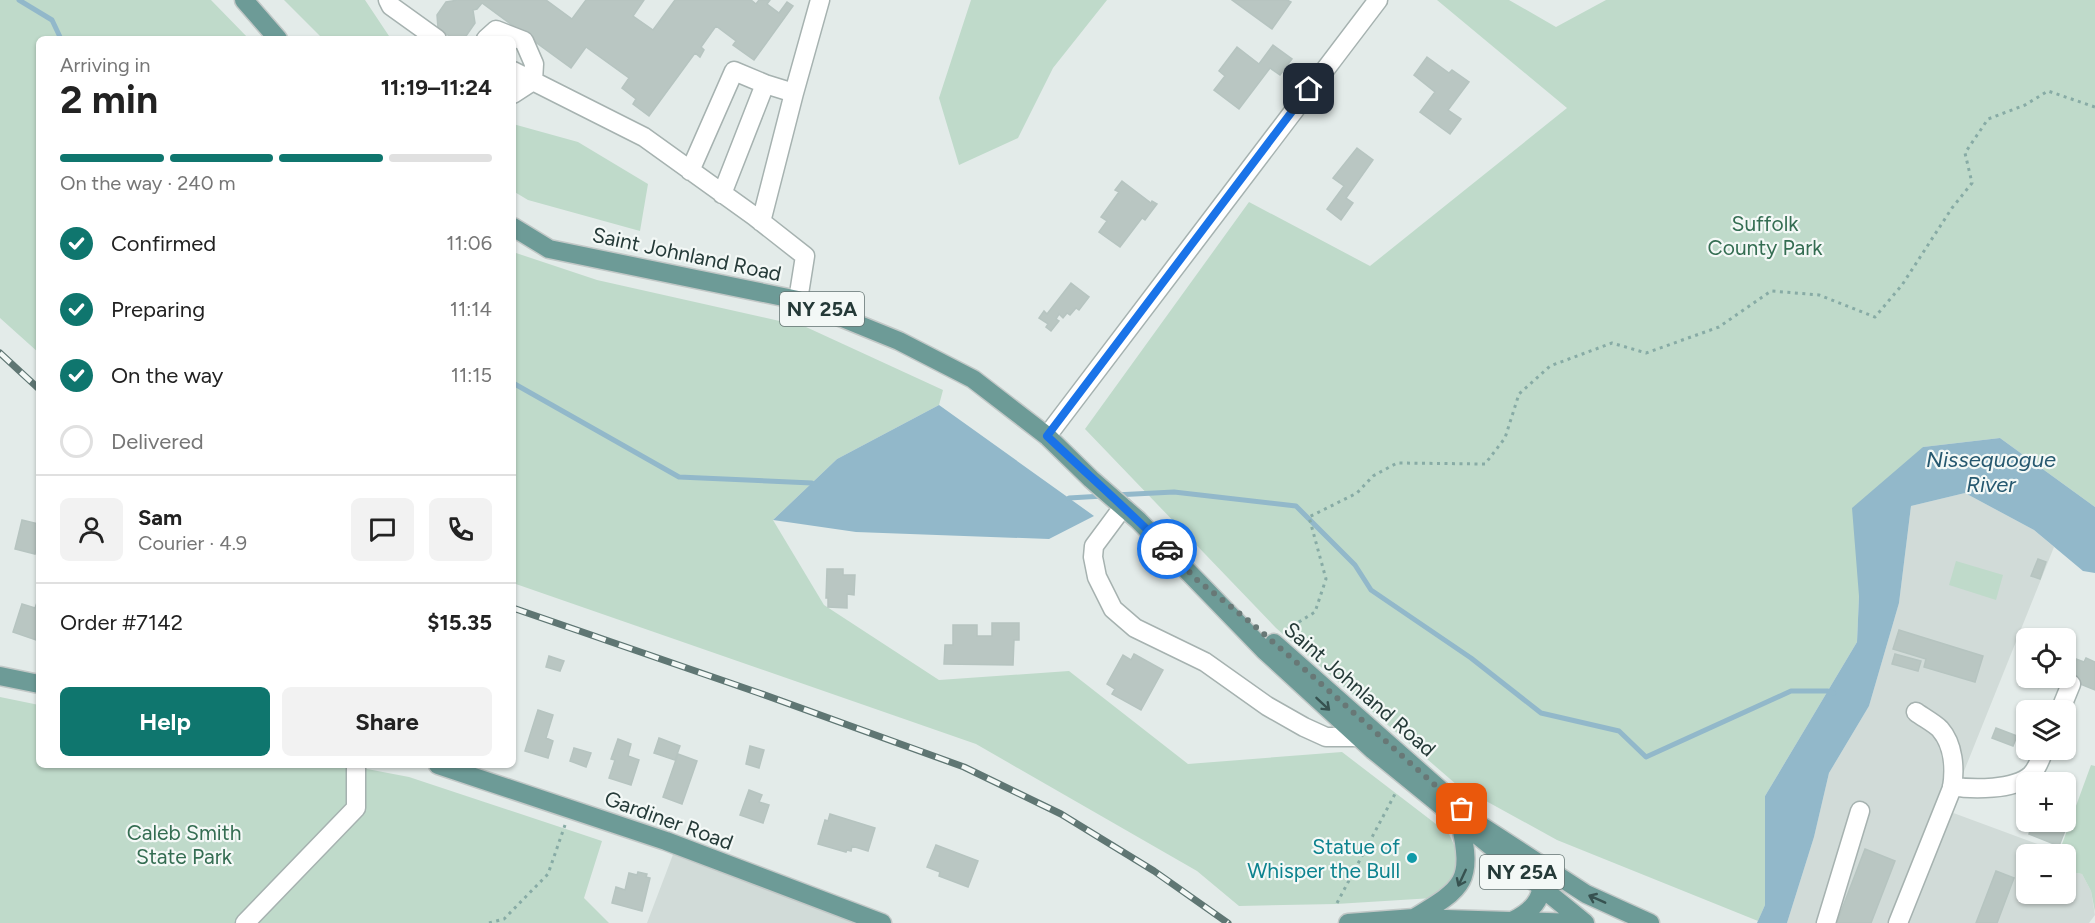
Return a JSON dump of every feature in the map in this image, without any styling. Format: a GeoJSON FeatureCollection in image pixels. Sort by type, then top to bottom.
{"type":"FeatureCollection","features":[{"type":"Feature","properties":{"kind":"main road"},"geometry":{"type":"LineString","coordinates":[[244,0],[275,36]]}},
{"type":"Feature","properties":{"kind":"main road","name":"Saint Johnland Road"},"geometry":{"type":"LineString","coordinates":[[516,229],[549,249],[798,300],[899,341],[973,379],[1047,436],[1138,520],[1264,650],[1358,737],[1585,923]]}},
{"type":"Feature","properties":{"kind":"main road","name":"Saint Johnland Road"},"geometry":{"type":"LineString","coordinates":[[1196,579],[1302,666],[1486,829],[1586,894],[1650,923]]}},
{"type":"Feature","properties":{"kind":"main road"},"geometry":{"type":"LineString","coordinates":[[0,676],[36,683]]}},
{"type":"Feature","properties":{"kind":"main road","name":"Gardiner Road"},"geometry":{"type":"LineString","coordinates":[[447,768],[666,841],[882,923]]}},
{"type":"Feature","properties":{"kind":"main road"},"geometry":{"type":"LineString","coordinates":[[1414,918],[1443,901],[1457,888],[1462,879],[1466,870],[1466,859],[1460,821]]}},
{"type":"Feature","properties":{"kind":"main road"},"geometry":{"type":"LineString","coordinates":[[1512,921],[1530,911],[1536,904],[1542,888],[1542,875],[1535,861]]}},
{"type":"Feature","properties":{"kind":"main road"},"geometry":{"type":"LineString","coordinates":[[1348,923],[1414,918],[1578,923]]}},
{"type":"Feature","properties":{"kind":"street"},"geometry":{"type":"LineString","coordinates":[[388,0],[391,6],[433,36]]}},
{"type":"Feature","properties":{"kind":"street"},"geometry":{"type":"LineString","coordinates":[[761,222],[820,0]]}},
{"type":"Feature","properties":{"kind":"street"},"geometry":{"type":"LineString","coordinates":[[1047,436],[1378,0]]}},
{"type":"Feature","properties":{"kind":"street"},"geometry":{"type":"LineString","coordinates":[[489,36],[496,30],[511,36]]}},
{"type":"Feature","properties":{"kind":"street"},"geometry":{"type":"LineString","coordinates":[[516,38],[524,41],[534,64],[533,81]]}},
{"type":"Feature","properties":{"kind":"street"},"geometry":{"type":"LineString","coordinates":[[690,171],[734,71],[794,93]]}},
{"type":"Feature","properties":{"kind":"street"},"geometry":{"type":"LineString","coordinates":[[516,72],[644,138],[805,256],[798,300]]}},
{"type":"Feature","properties":{"kind":"street"},"geometry":{"type":"LineString","coordinates":[[516,92],[533,81]]}},
{"type":"Feature","properties":{"kind":"street"},"geometry":{"type":"LineString","coordinates":[[722,194],[765,84]]}},
{"type":"Feature","properties":{"kind":"street"},"geometry":{"type":"LineString","coordinates":[[1123,507],[1094,546],[1093,557],[1097,577],[1113,609],[1135,628],[1205,662],[1267,706],[1304,728],[1326,736],[1358,737]]}},
{"type":"Feature","properties":{"kind":"street"},"geometry":{"type":"LineString","coordinates":[[1898,923],[1952,786],[1951,747],[1940,729],[1916,712]]}},
{"type":"Feature","properties":{"kind":"street"},"geometry":{"type":"LineString","coordinates":[[1952,786],[1982,789],[2015,783],[2030,776],[2040,760]]}},
{"type":"Feature","properties":{"kind":"street"},"geometry":{"type":"LineString","coordinates":[[245,923],[356,808],[356,768]]}},
{"type":"Feature","properties":{"kind":"street"},"geometry":{"type":"LineString","coordinates":[[1826,923],[1860,811]]}},
{"type":"Feature","properties":{"kind":"path"},"geometry":{"type":"LineString","coordinates":[[1283,632],[1315,612],[1326,579],[1309,517],[1357,493],[1373,476],[1397,463],[1485,464],[1506,438],[1519,394],[1550,366],[1612,343],[1646,353],[1719,327],[1772,291],[1819,295],[1875,317],[1902,285],[1952,208],[1972,183],[1965,153],[1988,119],[2025,105],[2048,91],[2095,107]]}},
{"type":"Feature","properties":{"kind":"path"},"geometry":{"type":"LineString","coordinates":[[1337,903],[1395,794]]}},
{"type":"Feature","properties":{"kind":"path"},"geometry":{"type":"LineString","coordinates":[[489,923],[504,919],[548,874],[570,809]]}},
{"type":"Feature","properties":{"kind":"shaded area"},"geometry":{"type":"Polygon","coordinates":[[[1965,493],[2034,530],[2054,547],[2021,628],[2016,628],[2016,642],[1948,811],[2037,844],[2016,844],[2016,904],[2076,904],[2076,873],[2082,874],[2091,891],[2095,915],[2089,923],[1787,923],[1814,837],[1829,773],[1869,706],[1899,603],[1911,506],[1965,493]]]}},
{"type":"Feature","properties":{"kind":"shaded area"},"geometry":{"type":"Polygon","coordinates":[[[674,852],[865,923],[647,923],[674,852]]]}},
{"type":"Feature","properties":{"kind":"green space"},"geometry":{"type":"Polygon","coordinates":[[[0,0],[211,0],[246,36],[36,36],[36,350],[0,318],[0,0]]]}},
{"type":"Feature","properties":{"kind":"green space"},"geometry":{"type":"Polygon","coordinates":[[[284,0],[365,0],[389,36],[320,36],[284,0]]]}},
{"type":"Feature","properties":{"kind":"green space"},"geometry":{"type":"Polygon","coordinates":[[[971,0],[1107,0],[1053,68],[1018,138],[959,165],[939,98],[971,0]]]}},
{"type":"Feature","properties":{"kind":"green space","name":"Suffolk County Park"},"geometry":{"type":"Polygon","coordinates":[[[1437,0],[1509,0],[1556,27],[1606,0],[2095,0],[2095,507],[2000,438],[1923,447],[1859,596],[1857,642],[1765,796],[1765,905],[1758,921],[1557,840],[1457,785],[1276,628],[1085,429],[1249,202],[1370,266],[1567,108],[1437,0]]]}},
{"type":"Feature","properties":{"kind":"green space"},"geometry":{"type":"Polygon","coordinates":[[[516,125],[578,142],[648,184],[640,231],[528,200],[516,193],[516,125]]]}},
{"type":"Feature","properties":{"kind":"green space"},"geometry":{"type":"Polygon","coordinates":[[[516,253],[597,280],[806,327],[943,390],[939,405],[837,459],[773,520],[824,605],[939,680],[1069,671],[1188,764],[1342,752],[1449,834],[1460,858],[1454,884],[1433,898],[1336,904],[1239,906],[1197,871],[976,744],[516,584],[516,253]]]}},
{"type":"Feature","properties":{"kind":"green space"},"geometry":{"type":"Polygon","coordinates":[[[1956,561],[2003,575],[1996,600],[1949,585],[1956,561]]]}},
{"type":"Feature","properties":{"kind":"green space","name":"Caleb Smith State Park"},"geometry":{"type":"Polygon","coordinates":[[[0,697],[36,704],[36,768],[362,768],[409,777],[602,841],[584,898],[609,923],[0,923],[0,697]]]}},
{"type":"Feature","properties":{"kind":"green space"},"geometry":{"type":"Polygon","coordinates":[[[2091,765],[2095,766],[2095,912],[2091,891],[2082,874],[2076,873],[2076,844],[2062,844],[2066,832],[2076,832],[2076,806],[2091,765]]]}},
{"type":"Feature","properties":{"kind":"water"},"geometry":{"type":"Polygon","coordinates":[[[939,405],[1094,516],[1049,539],[856,532],[773,520],[837,459],[939,405]]]}},
{"type":"Feature","properties":{"kind":"water","name":"Nissequogue River"},"geometry":{"type":"Polygon","coordinates":[[[2000,438],[2095,507],[2095,573],[2083,571],[2034,530],[1965,493],[1911,506],[1899,603],[1869,706],[1829,773],[1814,837],[1787,923],[1757,923],[1765,905],[1765,796],[1857,642],[1859,596],[1852,508],[1923,447],[2000,438]]]}},
{"type":"Feature","properties":{"kind":"building"},"geometry":{"type":"Polygon","coordinates":[[[546,0],[572,19],[586,0],[644,0],[633,16],[653,30],[675,0],[751,0],[756,4],[759,0],[770,0],[767,4],[779,13],[787,2],[793,6],[754,60],[733,45],[736,41],[716,26],[701,47],[704,50],[700,57],[695,53],[649,116],[633,104],[636,99],[622,88],[629,78],[586,47],[571,68],[482,3],[473,10],[475,23],[466,36],[449,36],[438,28],[437,15],[446,2],[546,0]]]}},
{"type":"Feature","properties":{"kind":"building"},"geometry":{"type":"Polygon","coordinates":[[[1232,0],[1287,0],[1291,2],[1272,29],[1232,0]]]}},
{"type":"Feature","properties":{"kind":"building"},"geometry":{"type":"Polygon","coordinates":[[[1273,45],[1292,59],[1280,75],[1270,68],[1239,109],[1214,90],[1225,76],[1219,71],[1237,47],[1259,64],[1273,45]]]}},
{"type":"Feature","properties":{"kind":"building"},"geometry":{"type":"Polygon","coordinates":[[[1427,57],[1449,73],[1452,70],[1469,82],[1448,110],[1461,119],[1450,134],[1420,112],[1435,92],[1414,75],[1427,57]]]}},
{"type":"Feature","properties":{"kind":"building"},"geometry":{"type":"Polygon","coordinates":[[[1357,148],[1373,160],[1346,198],[1353,203],[1341,220],[1327,209],[1344,186],[1333,178],[1357,148]]]}},
{"type":"Feature","properties":{"kind":"building"},"geometry":{"type":"Polygon","coordinates":[[[1122,181],[1151,203],[1152,201],[1157,204],[1145,220],[1142,218],[1120,247],[1099,232],[1107,221],[1101,217],[1119,192],[1115,190],[1122,181]]]}},
{"type":"Feature","properties":{"kind":"building"},"geometry":{"type":"Polygon","coordinates":[[[1071,283],[1089,297],[1079,310],[1076,308],[1070,315],[1067,313],[1063,318],[1059,314],[1056,319],[1059,321],[1051,331],[1046,327],[1048,324],[1039,318],[1044,311],[1047,314],[1071,283]]]}},
{"type":"Feature","properties":{"kind":"building"},"geometry":{"type":"Polygon","coordinates":[[[22,520],[36,523],[35,554],[15,549],[22,520]]]}},
{"type":"Feature","properties":{"kind":"building"},"geometry":{"type":"Polygon","coordinates":[[[2038,559],[2046,562],[2040,579],[2031,576],[2038,559]]]}},
{"type":"Feature","properties":{"kind":"building"},"geometry":{"type":"Polygon","coordinates":[[[827,569],[843,569],[843,575],[855,575],[854,595],[847,594],[847,608],[828,607],[827,569]]]}},
{"type":"Feature","properties":{"kind":"building"},"geometry":{"type":"Polygon","coordinates":[[[22,604],[35,608],[36,605],[36,640],[13,632],[22,604]]]}},
{"type":"Feature","properties":{"kind":"building"},"geometry":{"type":"Polygon","coordinates":[[[992,623],[1019,623],[1019,640],[1014,640],[1013,665],[944,664],[945,645],[953,645],[953,625],[977,625],[977,636],[992,636],[992,623]]]}},
{"type":"Feature","properties":{"kind":"building"},"geometry":{"type":"Polygon","coordinates":[[[1899,630],[1983,656],[1975,682],[1924,667],[1926,659],[1893,649],[1899,630]]]}},
{"type":"Feature","properties":{"kind":"building"},"geometry":{"type":"Polygon","coordinates":[[[1134,654],[1163,670],[1141,710],[1112,694],[1115,689],[1107,684],[1123,655],[1131,660],[1134,654]]]}},
{"type":"Feature","properties":{"kind":"building"},"geometry":{"type":"Polygon","coordinates":[[[1895,654],[1921,661],[1918,671],[1892,664],[1895,654]]]}},
{"type":"Feature","properties":{"kind":"building"},"geometry":{"type":"Polygon","coordinates":[[[549,656],[564,661],[560,671],[546,667],[549,656]]]}},
{"type":"Feature","properties":{"kind":"building"},"geometry":{"type":"Polygon","coordinates":[[[2086,658],[2095,662],[2095,690],[2076,682],[2076,659],[2084,662],[2086,658]]]}},
{"type":"Feature","properties":{"kind":"building"},"geometry":{"type":"Polygon","coordinates":[[[538,710],[553,715],[546,738],[553,741],[548,758],[525,751],[538,710]]]}},
{"type":"Feature","properties":{"kind":"building"},"geometry":{"type":"Polygon","coordinates":[[[1996,728],[2016,736],[2013,746],[1992,738],[1996,728]]]}},
{"type":"Feature","properties":{"kind":"building"},"geometry":{"type":"Polygon","coordinates":[[[659,738],[680,746],[675,760],[654,753],[659,738]]]}},
{"type":"Feature","properties":{"kind":"building"},"geometry":{"type":"Polygon","coordinates":[[[618,739],[631,744],[628,756],[639,760],[631,785],[609,778],[615,760],[611,759],[618,739]]]}},
{"type":"Feature","properties":{"kind":"building"},"geometry":{"type":"Polygon","coordinates":[[[750,746],[764,750],[759,768],[746,764],[750,746]]]}},
{"type":"Feature","properties":{"kind":"building"},"geometry":{"type":"Polygon","coordinates":[[[574,748],[591,753],[586,767],[570,761],[574,748]]]}},
{"type":"Feature","properties":{"kind":"building"},"geometry":{"type":"Polygon","coordinates":[[[678,754],[697,761],[682,804],[663,797],[678,754]]]}},
{"type":"Feature","properties":{"kind":"building"},"geometry":{"type":"Polygon","coordinates":[[[749,790],[762,795],[759,802],[769,805],[763,823],[740,815],[749,790]]]}},
{"type":"Feature","properties":{"kind":"building"},"geometry":{"type":"Polygon","coordinates":[[[830,814],[875,828],[868,851],[852,846],[851,851],[846,852],[818,844],[825,820],[828,821],[830,814]]]}},
{"type":"Feature","properties":{"kind":"building"},"geometry":{"type":"Polygon","coordinates":[[[2030,832],[2064,832],[2060,844],[2029,834],[2030,832]]]}},
{"type":"Feature","properties":{"kind":"building"},"geometry":{"type":"Polygon","coordinates":[[[936,845],[978,861],[968,887],[939,876],[940,872],[927,867],[936,845]]]}},
{"type":"Feature","properties":{"kind":"building"},"geometry":{"type":"Polygon","coordinates":[[[1865,849],[1895,861],[1871,923],[1837,922],[1865,849]]]}},
{"type":"Feature","properties":{"kind":"building"},"geometry":{"type":"Polygon","coordinates":[[[1996,871],[2014,878],[1997,923],[1976,923],[1996,871]]]}},
{"type":"Feature","properties":{"kind":"building"},"geometry":{"type":"Polygon","coordinates":[[[638,872],[647,874],[646,877],[650,878],[642,911],[612,903],[616,887],[625,890],[629,873],[637,875],[638,872]]]}},
{"type":"Feature","properties":{"kind":"waterway"},"geometry":{"type":"LineString","coordinates":[[19,0],[52,20],[60,36]]}},
{"type":"Feature","properties":{"kind":"waterway"},"geometry":{"type":"LineString","coordinates":[[516,385],[679,477],[812,483]]}},
{"type":"Feature","properties":{"kind":"waterway"},"geometry":{"type":"LineString","coordinates":[[1115,495],[1174,492],[1296,506],[1355,565],[1371,590],[1471,658],[1541,713],[1619,731],[1646,757],[1791,691],[1834,693]]}},
{"type":"Feature","properties":{"kind":"waterway"},"geometry":{"type":"LineString","coordinates":[[1069,498],[1103,496]]}},
{"type":"Feature","properties":{"kind":"railway"},"geometry":{"type":"LineString","coordinates":[[0,353],[36,386]]}},
{"type":"Feature","properties":{"kind":"railway"},"geometry":{"type":"LineString","coordinates":[[516,609],[964,767],[1061,814],[1154,871],[1228,923]]}},
{"type":"Feature","properties":{"kind":"way so far"},"geometry":{"type":"LineString","coordinates":[[1167,549],[1196,579],[1250,622],[1462,809]]}},
{"type":"Feature","properties":{"kind":"place","name":"Statue of Whisper the Bull"},"geometry":{"type":"Point","coordinates":[1412,858]}},
{"type":"Feature","properties":{"kind":"route"},"geometry":{"type":"LineString","coordinates":[[1167,549],[1047,436],[1309,89]]}}]}
